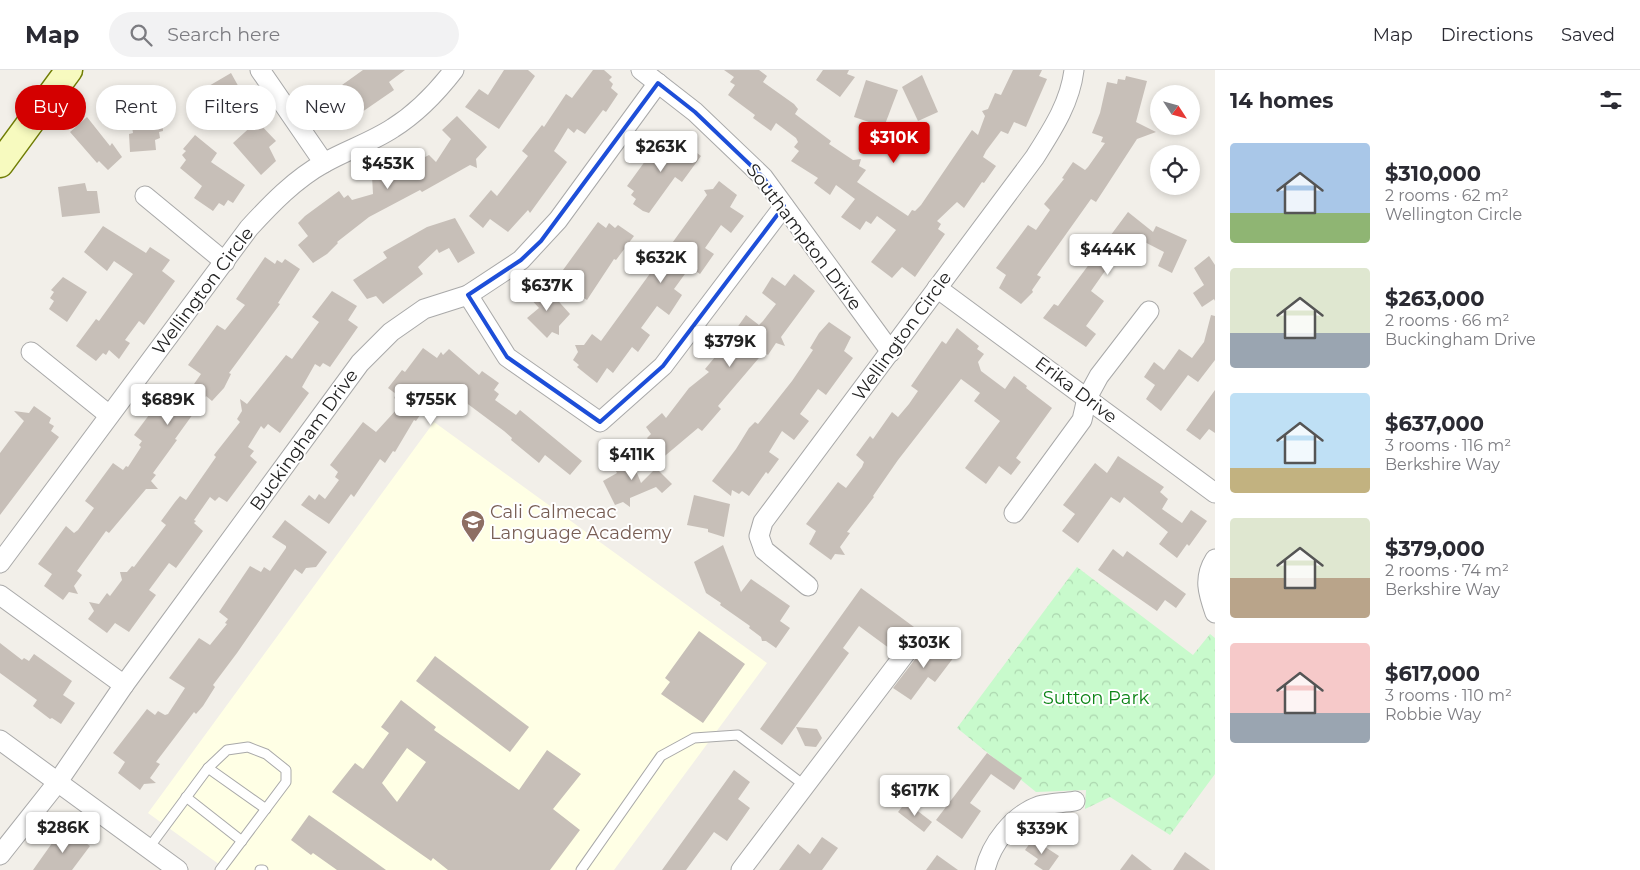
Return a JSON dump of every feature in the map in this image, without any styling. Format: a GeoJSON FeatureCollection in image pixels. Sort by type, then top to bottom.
{"type":"FeatureCollection","features":[{"type":"Feature","properties":{"kind":"main road"},"geometry":{"type":"LineString","coordinates":[[0,164],[69,70]]}},
{"type":"Feature","properties":{"kind":"street"},"geometry":{"type":"LineString","coordinates":[[260,70],[324,163]]}},
{"type":"Feature","properties":{"kind":"street","name":"Wellington Circle"},"geometry":{"type":"LineString","coordinates":[[0,563],[109,415],[271,204],[294,184],[324,163],[392,129],[420,107],[454,70]]}},
{"type":"Feature","properties":{"kind":"street","name":"Southampton Drive"},"geometry":{"type":"LineString","coordinates":[[642,70],[695,112],[738,151],[763,177],[890,352]]}},
{"type":"Feature","properties":{"kind":"street","name":"Wellington Circle"},"geometry":{"type":"LineString","coordinates":[[808,586],[764,550],[759,536],[763,522],[1056,124],[1072,85],[1074,70]]}},
{"type":"Feature","properties":{"kind":"street","name":"Buckingham Drive"},"geometry":{"type":"LineString","coordinates":[[0,855],[57,783],[124,685],[360,363],[392,332],[424,309],[468,295],[521,260],[541,241],[658,83]]}},
{"type":"Feature","properties":{"kind":"street"},"geometry":{"type":"LineString","coordinates":[[145,196],[225,262]]}},
{"type":"Feature","properties":{"kind":"street"},"geometry":{"type":"LineString","coordinates":[[468,295],[507,357],[600,422],[664,366],[784,206]]}},
{"type":"Feature","properties":{"kind":"street","name":"Erika Drive"},"geometry":{"type":"LineString","coordinates":[[937,288],[1215,493]]}},
{"type":"Feature","properties":{"kind":"street"},"geometry":{"type":"LineString","coordinates":[[1014,513],[1082,420],[1087,398],[1099,376],[1149,311]]}},
{"type":"Feature","properties":{"kind":"street"},"geometry":{"type":"LineString","coordinates":[[31,352],[109,415]]}},
{"type":"Feature","properties":{"kind":"street"},"geometry":{"type":"LineString","coordinates":[[1215,559],[1206,579],[1215,613]]}},
{"type":"Feature","properties":{"kind":"street"},"geometry":{"type":"LineString","coordinates":[[0,595],[124,685]]}},
{"type":"Feature","properties":{"kind":"street"},"geometry":{"type":"LineString","coordinates":[[741,870],[917,638]]}},
{"type":"Feature","properties":{"kind":"street"},"geometry":{"type":"LineString","coordinates":[[0,740],[178,870]]}},
{"type":"Feature","properties":{"kind":"street"},"geometry":{"type":"LineString","coordinates":[[985,870],[992,850],[1001,836],[1018,818],[1039,806],[1075,801]]}},
{"type":"Feature","properties":{"kind":"lane"},"geometry":{"type":"LineString","coordinates":[[581,870],[661,756],[694,738],[738,736],[799,793]]}},
{"type":"Feature","properties":{"kind":"lane"},"geometry":{"type":"LineString","coordinates":[[148,849],[208,768],[227,750],[248,747],[266,754],[286,770],[286,782],[220,870]]}},
{"type":"Feature","properties":{"kind":"lane"},"geometry":{"type":"LineString","coordinates":[[208,768],[266,809]]}},
{"type":"Feature","properties":{"kind":"lane"},"geometry":{"type":"LineString","coordinates":[[186,797],[242,841]]}},
{"type":"Feature","properties":{"kind":"highlighted area"},"geometry":{"type":"Polygon","coordinates":[[[658,83],[695,112],[763,177],[784,206],[663,366],[600,422],[507,357],[468,295],[521,260],[541,241],[658,83]]]}},
{"type":"Feature","properties":{"kind":"shaded area","name":"Cali Calmecac Language Academy"},"geometry":{"type":"Polygon","coordinates":[[[434,422],[767,663],[614,870],[227,870],[148,813],[434,422]]]}},
{"type":"Feature","properties":{"kind":"green space","name":"Sutton Park"},"geometry":{"type":"Polygon","coordinates":[[[1077,567],[1193,655],[1210,634],[1215,638],[1215,774],[1170,835],[1110,797],[1085,809],[1086,790],[1036,792],[957,728],[1077,567]]]}},
{"type":"Feature","properties":{"kind":"building"},"geometry":{"type":"Polygon","coordinates":[[[363,70],[405,70],[389,82],[394,90],[364,111],[364,85],[342,85],[363,70]]]}},
{"type":"Feature","properties":{"kind":"building"},"geometry":{"type":"Polygon","coordinates":[[[504,70],[528,70],[535,76],[499,129],[465,107],[479,89],[488,95],[504,70]]]}},
{"type":"Feature","properties":{"kind":"building"},"geometry":{"type":"Polygon","coordinates":[[[593,70],[604,70],[612,77],[609,80],[613,84],[611,88],[618,94],[606,112],[603,110],[585,134],[577,129],[574,133],[568,128],[554,151],[567,162],[530,213],[528,210],[508,232],[490,219],[483,228],[469,216],[491,190],[497,196],[528,156],[522,151],[531,139],[542,125],[544,127],[566,94],[572,98],[593,70]]]}},
{"type":"Feature","properties":{"kind":"building"},"geometry":{"type":"Polygon","coordinates":[[[724,70],[759,70],[767,76],[763,82],[794,104],[798,109],[795,114],[831,141],[829,144],[853,160],[861,159],[859,166],[866,170],[857,182],[908,216],[912,210],[915,211],[921,205],[972,130],[978,135],[985,116],[982,111],[988,109],[995,93],[1001,95],[1013,70],[1042,70],[1039,76],[1047,79],[1026,127],[1014,122],[1008,134],[1001,131],[986,151],[983,157],[996,166],[984,183],[982,182],[964,208],[957,202],[937,221],[941,224],[938,229],[945,234],[915,277],[902,267],[892,278],[871,262],[896,230],[877,216],[871,224],[866,221],[860,230],[841,217],[855,199],[836,185],[830,195],[814,183],[818,178],[791,161],[799,151],[794,147],[798,142],[796,138],[776,123],[771,131],[753,118],[755,115],[728,95],[735,85],[730,82],[734,77],[724,70]]]}},
{"type":"Feature","properties":{"kind":"building"},"geometry":{"type":"Polygon","coordinates":[[[823,70],[849,70],[847,74],[855,77],[840,97],[816,80],[823,70]]]}},
{"type":"Feature","properties":{"kind":"building"},"geometry":{"type":"Polygon","coordinates":[[[231,73],[238,85],[211,85],[231,73]]]}},
{"type":"Feature","properties":{"kind":"building"},"geometry":{"type":"Polygon","coordinates":[[[922,75],[938,112],[918,121],[902,87],[922,75]]]}},
{"type":"Feature","properties":{"kind":"building"},"geometry":{"type":"Polygon","coordinates":[[[1126,76],[1147,81],[1136,122],[1150,129],[1150,134],[1137,139],[1096,202],[1091,199],[1037,275],[1041,277],[1032,290],[1033,292],[1021,304],[999,288],[1006,275],[996,268],[1028,225],[1036,230],[1050,210],[1044,204],[1064,179],[1062,178],[1073,162],[1085,170],[1105,143],[1101,142],[1103,137],[1092,133],[1100,113],[1107,82],[1117,84],[1118,79],[1125,80],[1126,76]]]}},
{"type":"Feature","properties":{"kind":"building"},"geometry":{"type":"Polygon","coordinates":[[[866,80],[898,90],[884,127],[854,117],[866,80]]]}},
{"type":"Feature","properties":{"kind":"building"},"geometry":{"type":"Polygon","coordinates":[[[457,116],[487,147],[476,159],[477,168],[470,165],[422,192],[420,190],[369,217],[337,242],[327,254],[313,263],[298,245],[308,236],[298,223],[339,191],[344,198],[348,195],[352,200],[373,194],[372,176],[390,166],[391,168],[420,149],[425,157],[429,155],[436,162],[451,139],[442,130],[457,116]]]}},
{"type":"Feature","properties":{"kind":"building"},"geometry":{"type":"Polygon","coordinates":[[[86,118],[110,146],[112,143],[122,157],[108,170],[99,161],[97,163],[70,132],[72,130],[86,130],[86,118]]]}},
{"type":"Feature","properties":{"kind":"building"},"geometry":{"type":"Polygon","coordinates":[[[133,130],[163,131],[159,132],[160,138],[155,140],[156,150],[130,152],[129,134],[133,133],[133,130]]]}},
{"type":"Feature","properties":{"kind":"building"},"geometry":{"type":"Polygon","coordinates":[[[247,130],[266,130],[276,141],[269,147],[276,161],[261,175],[233,143],[247,130]]]}},
{"type":"Feature","properties":{"kind":"building"},"geometry":{"type":"Polygon","coordinates":[[[195,135],[217,153],[211,162],[245,185],[233,203],[228,200],[224,206],[219,203],[213,211],[194,198],[202,186],[180,168],[186,160],[182,155],[186,151],[183,149],[195,135]]]}},
{"type":"Feature","properties":{"kind":"building"},"geometry":{"type":"Polygon","coordinates":[[[680,140],[701,156],[682,182],[675,177],[649,213],[643,211],[633,204],[636,199],[631,195],[634,191],[627,186],[659,142],[670,150],[680,140]]]}},
{"type":"Feature","properties":{"kind":"building"},"geometry":{"type":"Polygon","coordinates":[[[719,181],[737,195],[730,207],[744,216],[731,233],[721,225],[705,248],[714,254],[700,274],[690,267],[674,289],[682,295],[669,315],[657,306],[641,328],[650,335],[638,352],[632,347],[613,373],[607,368],[597,383],[577,367],[579,365],[573,360],[578,352],[575,345],[584,345],[592,334],[601,341],[707,195],[704,190],[713,189],[719,181]]]}},
{"type":"Feature","properties":{"kind":"building"},"geometry":{"type":"Polygon","coordinates":[[[85,183],[87,191],[97,191],[100,213],[62,217],[58,187],[85,183]]]}},
{"type":"Feature","properties":{"kind":"building"},"geometry":{"type":"Polygon","coordinates":[[[1128,212],[1153,232],[1156,226],[1187,240],[1172,273],[1158,266],[1164,252],[1133,236],[1121,253],[1119,251],[1091,291],[1104,301],[1086,326],[1096,334],[1086,347],[1043,318],[1054,304],[1058,306],[1128,212]]]}},
{"type":"Feature","properties":{"kind":"building"},"geometry":{"type":"Polygon","coordinates":[[[455,218],[475,253],[458,263],[449,248],[439,253],[437,249],[418,267],[423,274],[383,304],[376,296],[367,299],[353,280],[387,258],[383,252],[427,227],[455,218]]]}},
{"type":"Feature","properties":{"kind":"building"},"geometry":{"type":"Polygon","coordinates":[[[598,222],[606,228],[609,223],[615,228],[618,225],[634,236],[616,260],[614,259],[587,300],[563,284],[570,275],[563,270],[598,222]]]}},
{"type":"Feature","properties":{"kind":"building"},"geometry":{"type":"Polygon","coordinates":[[[103,226],[146,253],[150,247],[170,260],[162,271],[175,281],[144,325],[139,321],[125,340],[130,343],[119,359],[109,350],[106,355],[103,353],[96,361],[76,346],[96,319],[99,321],[133,274],[114,261],[107,271],[84,252],[103,226]]]}},
{"type":"Feature","properties":{"kind":"building"},"geometry":{"type":"Polygon","coordinates":[[[1209,256],[1215,265],[1215,301],[1214,299],[1202,307],[1193,293],[1204,285],[1194,268],[1209,256]]]}},
{"type":"Feature","properties":{"kind":"building"},"geometry":{"type":"Polygon","coordinates":[[[265,257],[275,264],[277,260],[282,263],[285,259],[300,269],[278,303],[280,304],[229,373],[231,374],[224,388],[212,401],[206,396],[153,473],[156,475],[151,481],[158,489],[146,489],[109,533],[106,531],[77,571],[82,575],[74,586],[78,594],[69,592],[63,600],[44,586],[52,574],[38,564],[66,526],[74,533],[78,530],[94,508],[85,501],[113,463],[123,470],[126,466],[128,467],[141,447],[139,445],[142,441],[134,435],[164,395],[172,400],[176,395],[181,400],[185,397],[201,374],[188,365],[217,325],[225,330],[245,305],[236,299],[265,257]]]}},
{"type":"Feature","properties":{"kind":"building"},"geometry":{"type":"Polygon","coordinates":[[[794,274],[815,291],[781,337],[785,346],[776,343],[768,355],[764,352],[718,406],[721,409],[702,431],[698,428],[660,460],[647,446],[652,444],[647,438],[651,434],[646,427],[662,413],[666,418],[689,388],[709,372],[705,369],[720,351],[726,357],[743,338],[734,332],[746,315],[759,325],[763,321],[776,304],[762,293],[772,277],[785,286],[794,274]]]}},
{"type":"Feature","properties":{"kind":"building"},"geometry":{"type":"Polygon","coordinates":[[[63,277],[87,292],[67,322],[49,309],[54,301],[50,298],[54,292],[51,290],[63,277]]]}},
{"type":"Feature","properties":{"kind":"building"},"geometry":{"type":"Polygon","coordinates":[[[543,284],[570,314],[559,326],[559,335],[552,332],[547,338],[527,318],[539,308],[529,297],[543,284]]]}},
{"type":"Feature","properties":{"kind":"building"},"geometry":{"type":"Polygon","coordinates":[[[332,291],[357,306],[348,320],[358,327],[330,367],[323,363],[320,367],[315,364],[302,387],[309,393],[280,433],[268,424],[264,429],[261,426],[248,447],[254,451],[250,456],[257,462],[227,502],[219,497],[215,501],[210,497],[194,520],[196,521],[194,523],[203,531],[176,568],[169,563],[149,590],[156,595],[129,632],[115,623],[107,633],[88,619],[94,611],[89,602],[99,604],[107,593],[110,596],[122,580],[120,572],[127,572],[132,566],[134,567],[166,525],[161,521],[180,496],[186,500],[216,457],[214,455],[240,422],[237,419],[242,411],[240,399],[247,404],[286,355],[292,359],[319,322],[312,317],[332,291]]]}},
{"type":"Feature","properties":{"kind":"building"},"geometry":{"type":"Polygon","coordinates":[[[1211,315],[1215,316],[1215,360],[1198,382],[1188,375],[1161,411],[1146,399],[1155,385],[1144,377],[1154,362],[1164,370],[1179,349],[1192,358],[1204,342],[1211,315]]]}},
{"type":"Feature","properties":{"kind":"building"},"geometry":{"type":"Polygon","coordinates":[[[829,322],[851,337],[844,351],[853,358],[826,395],[818,389],[800,414],[809,421],[794,440],[782,431],[769,452],[779,459],[768,474],[766,472],[749,496],[742,491],[739,494],[732,490],[731,496],[712,481],[749,428],[755,422],[758,424],[792,381],[813,350],[810,348],[819,333],[829,322]]]}},
{"type":"Feature","properties":{"kind":"building"},"geometry":{"type":"Polygon","coordinates":[[[957,328],[979,346],[977,349],[984,354],[978,362],[981,371],[1005,389],[1014,376],[1052,408],[1016,458],[1021,462],[1011,475],[999,466],[986,484],[965,468],[1000,421],[974,401],[980,393],[961,379],[898,460],[874,497],[847,532],[850,533],[840,547],[845,555],[835,554],[831,560],[809,544],[816,531],[806,524],[838,482],[846,488],[864,462],[856,455],[870,436],[873,439],[892,412],[898,417],[909,404],[918,391],[911,386],[942,341],[946,344],[957,328]]]}},
{"type":"Feature","properties":{"kind":"building"},"geometry":{"type":"Polygon","coordinates":[[[423,348],[437,358],[441,352],[443,355],[449,349],[479,375],[482,371],[499,383],[494,390],[499,394],[495,400],[516,415],[520,410],[582,461],[570,475],[545,455],[539,463],[511,440],[512,438],[504,431],[441,384],[416,421],[414,420],[395,452],[393,451],[385,463],[380,459],[354,497],[351,494],[329,524],[301,505],[309,495],[315,500],[319,494],[325,499],[339,480],[335,477],[338,472],[330,465],[363,422],[376,432],[397,409],[395,407],[399,402],[394,398],[396,394],[388,388],[402,370],[405,372],[423,348]]]}},
{"type":"Feature","properties":{"kind":"building"},"geometry":{"type":"Polygon","coordinates":[[[1215,390],[1215,433],[1209,429],[1200,440],[1186,430],[1215,390]]]}},
{"type":"Feature","properties":{"kind":"building"},"geometry":{"type":"Polygon","coordinates":[[[34,406],[51,418],[49,423],[54,426],[51,431],[59,437],[0,515],[0,453],[24,421],[14,411],[29,413],[34,406]]]}},
{"type":"Feature","properties":{"kind":"building"},"geometry":{"type":"Polygon","coordinates":[[[629,453],[641,483],[656,468],[672,484],[662,493],[656,487],[630,498],[630,507],[623,502],[615,505],[603,481],[617,473],[611,461],[629,453]]]}},
{"type":"Feature","properties":{"kind":"building"},"geometry":{"type":"Polygon","coordinates":[[[1118,456],[1164,487],[1160,492],[1168,499],[1162,509],[1182,523],[1191,510],[1207,521],[1189,546],[1187,544],[1177,558],[1159,544],[1168,532],[1124,497],[1120,503],[1111,497],[1078,543],[1062,531],[1075,514],[1063,505],[1095,463],[1107,473],[1118,456]]]}},
{"type":"Feature","properties":{"kind":"building"},"geometry":{"type":"Polygon","coordinates":[[[694,495],[730,504],[724,537],[708,532],[708,529],[687,525],[694,495]]]}},
{"type":"Feature","properties":{"kind":"building"},"geometry":{"type":"Polygon","coordinates":[[[285,520],[327,552],[316,567],[306,568],[302,574],[295,569],[213,685],[215,687],[203,706],[196,714],[194,712],[156,762],[160,764],[150,778],[156,783],[144,784],[140,790],[118,773],[125,762],[113,753],[147,709],[155,715],[158,711],[165,715],[168,714],[185,688],[169,678],[199,638],[210,645],[227,624],[225,623],[228,619],[219,612],[250,566],[261,572],[264,567],[270,571],[286,548],[286,546],[272,537],[285,520]]]}},
{"type":"Feature","properties":{"kind":"building"},"geometry":{"type":"Polygon","coordinates":[[[723,545],[741,592],[751,579],[790,606],[780,621],[790,628],[776,648],[766,641],[762,641],[761,637],[749,628],[750,626],[706,593],[694,562],[723,545]]]}},
{"type":"Feature","properties":{"kind":"building"},"geometry":{"type":"Polygon","coordinates":[[[1113,549],[1123,557],[1127,551],[1186,594],[1176,608],[1165,600],[1157,611],[1098,570],[1113,549]]]}},
{"type":"Feature","properties":{"kind":"building"},"geometry":{"type":"Polygon","coordinates":[[[861,588],[914,627],[908,631],[893,651],[859,626],[843,648],[849,653],[782,745],[760,729],[861,588]]]}},
{"type":"Feature","properties":{"kind":"building"},"geometry":{"type":"Polygon","coordinates":[[[699,631],[745,664],[703,723],[661,694],[670,682],[665,678],[699,631]]]}},
{"type":"Feature","properties":{"kind":"building"},"geometry":{"type":"Polygon","coordinates":[[[928,638],[954,657],[935,682],[928,677],[911,700],[893,688],[926,645],[928,638]]]}},
{"type":"Feature","properties":{"kind":"building"},"geometry":{"type":"Polygon","coordinates":[[[0,643],[22,660],[24,658],[29,661],[34,654],[72,681],[63,695],[75,703],[61,724],[52,718],[50,719],[33,706],[37,700],[0,673],[0,643]]]}},
{"type":"Feature","properties":{"kind":"building"},"geometry":{"type":"Polygon","coordinates":[[[435,656],[529,727],[510,752],[416,681],[435,656]]]}},
{"type":"Feature","properties":{"kind":"building"},"geometry":{"type":"Polygon","coordinates":[[[401,700],[436,727],[434,730],[519,790],[547,750],[581,774],[553,809],[580,830],[550,870],[448,870],[433,858],[431,861],[332,792],[355,763],[363,769],[389,733],[381,727],[401,700]],[[407,748],[382,783],[397,802],[426,762],[407,748]]]}},
{"type":"Feature","properties":{"kind":"building"},"geometry":{"type":"Polygon","coordinates":[[[796,727],[817,729],[822,738],[816,747],[805,746],[796,727]]]}},
{"type":"Feature","properties":{"kind":"building"},"geometry":{"type":"Polygon","coordinates":[[[987,753],[1022,778],[1014,790],[991,774],[970,803],[981,811],[962,839],[936,820],[987,753]]]}},
{"type":"Feature","properties":{"kind":"building"},"geometry":{"type":"Polygon","coordinates":[[[734,770],[750,782],[738,799],[750,808],[727,841],[714,832],[686,870],[662,870],[734,770]]]}},
{"type":"Feature","properties":{"kind":"building"},"geometry":{"type":"Polygon","coordinates":[[[906,802],[932,822],[924,832],[898,812],[906,802]]]}},
{"type":"Feature","properties":{"kind":"building"},"geometry":{"type":"Polygon","coordinates":[[[309,815],[386,870],[337,870],[313,853],[311,855],[291,840],[309,815]]]}},
{"type":"Feature","properties":{"kind":"building"},"geometry":{"type":"Polygon","coordinates":[[[70,832],[90,846],[72,870],[33,870],[55,839],[57,840],[61,836],[65,839],[70,832]]]}},
{"type":"Feature","properties":{"kind":"building"},"geometry":{"type":"Polygon","coordinates":[[[822,837],[838,848],[822,870],[779,870],[798,844],[810,854],[822,837]]]}},
{"type":"Feature","properties":{"kind":"building"},"geometry":{"type":"Polygon","coordinates":[[[1033,839],[1059,856],[1049,870],[1043,870],[1034,864],[1038,859],[1025,850],[1033,839]]]}},
{"type":"Feature","properties":{"kind":"building"},"geometry":{"type":"Polygon","coordinates":[[[1185,852],[1210,870],[1173,870],[1185,852]]]}},
{"type":"Feature","properties":{"kind":"building"},"geometry":{"type":"Polygon","coordinates":[[[1132,854],[1152,870],[1120,870],[1132,854]]]}},
{"type":"Feature","properties":{"kind":"building"},"geometry":{"type":"Polygon","coordinates":[[[937,855],[958,870],[926,870],[937,855]]]}},
{"type":"Feature","properties":{"kind":"place","name":"Cali Calmecac Language Academy"},"geometry":{"type":"Point","coordinates":[473,543]}}]}
